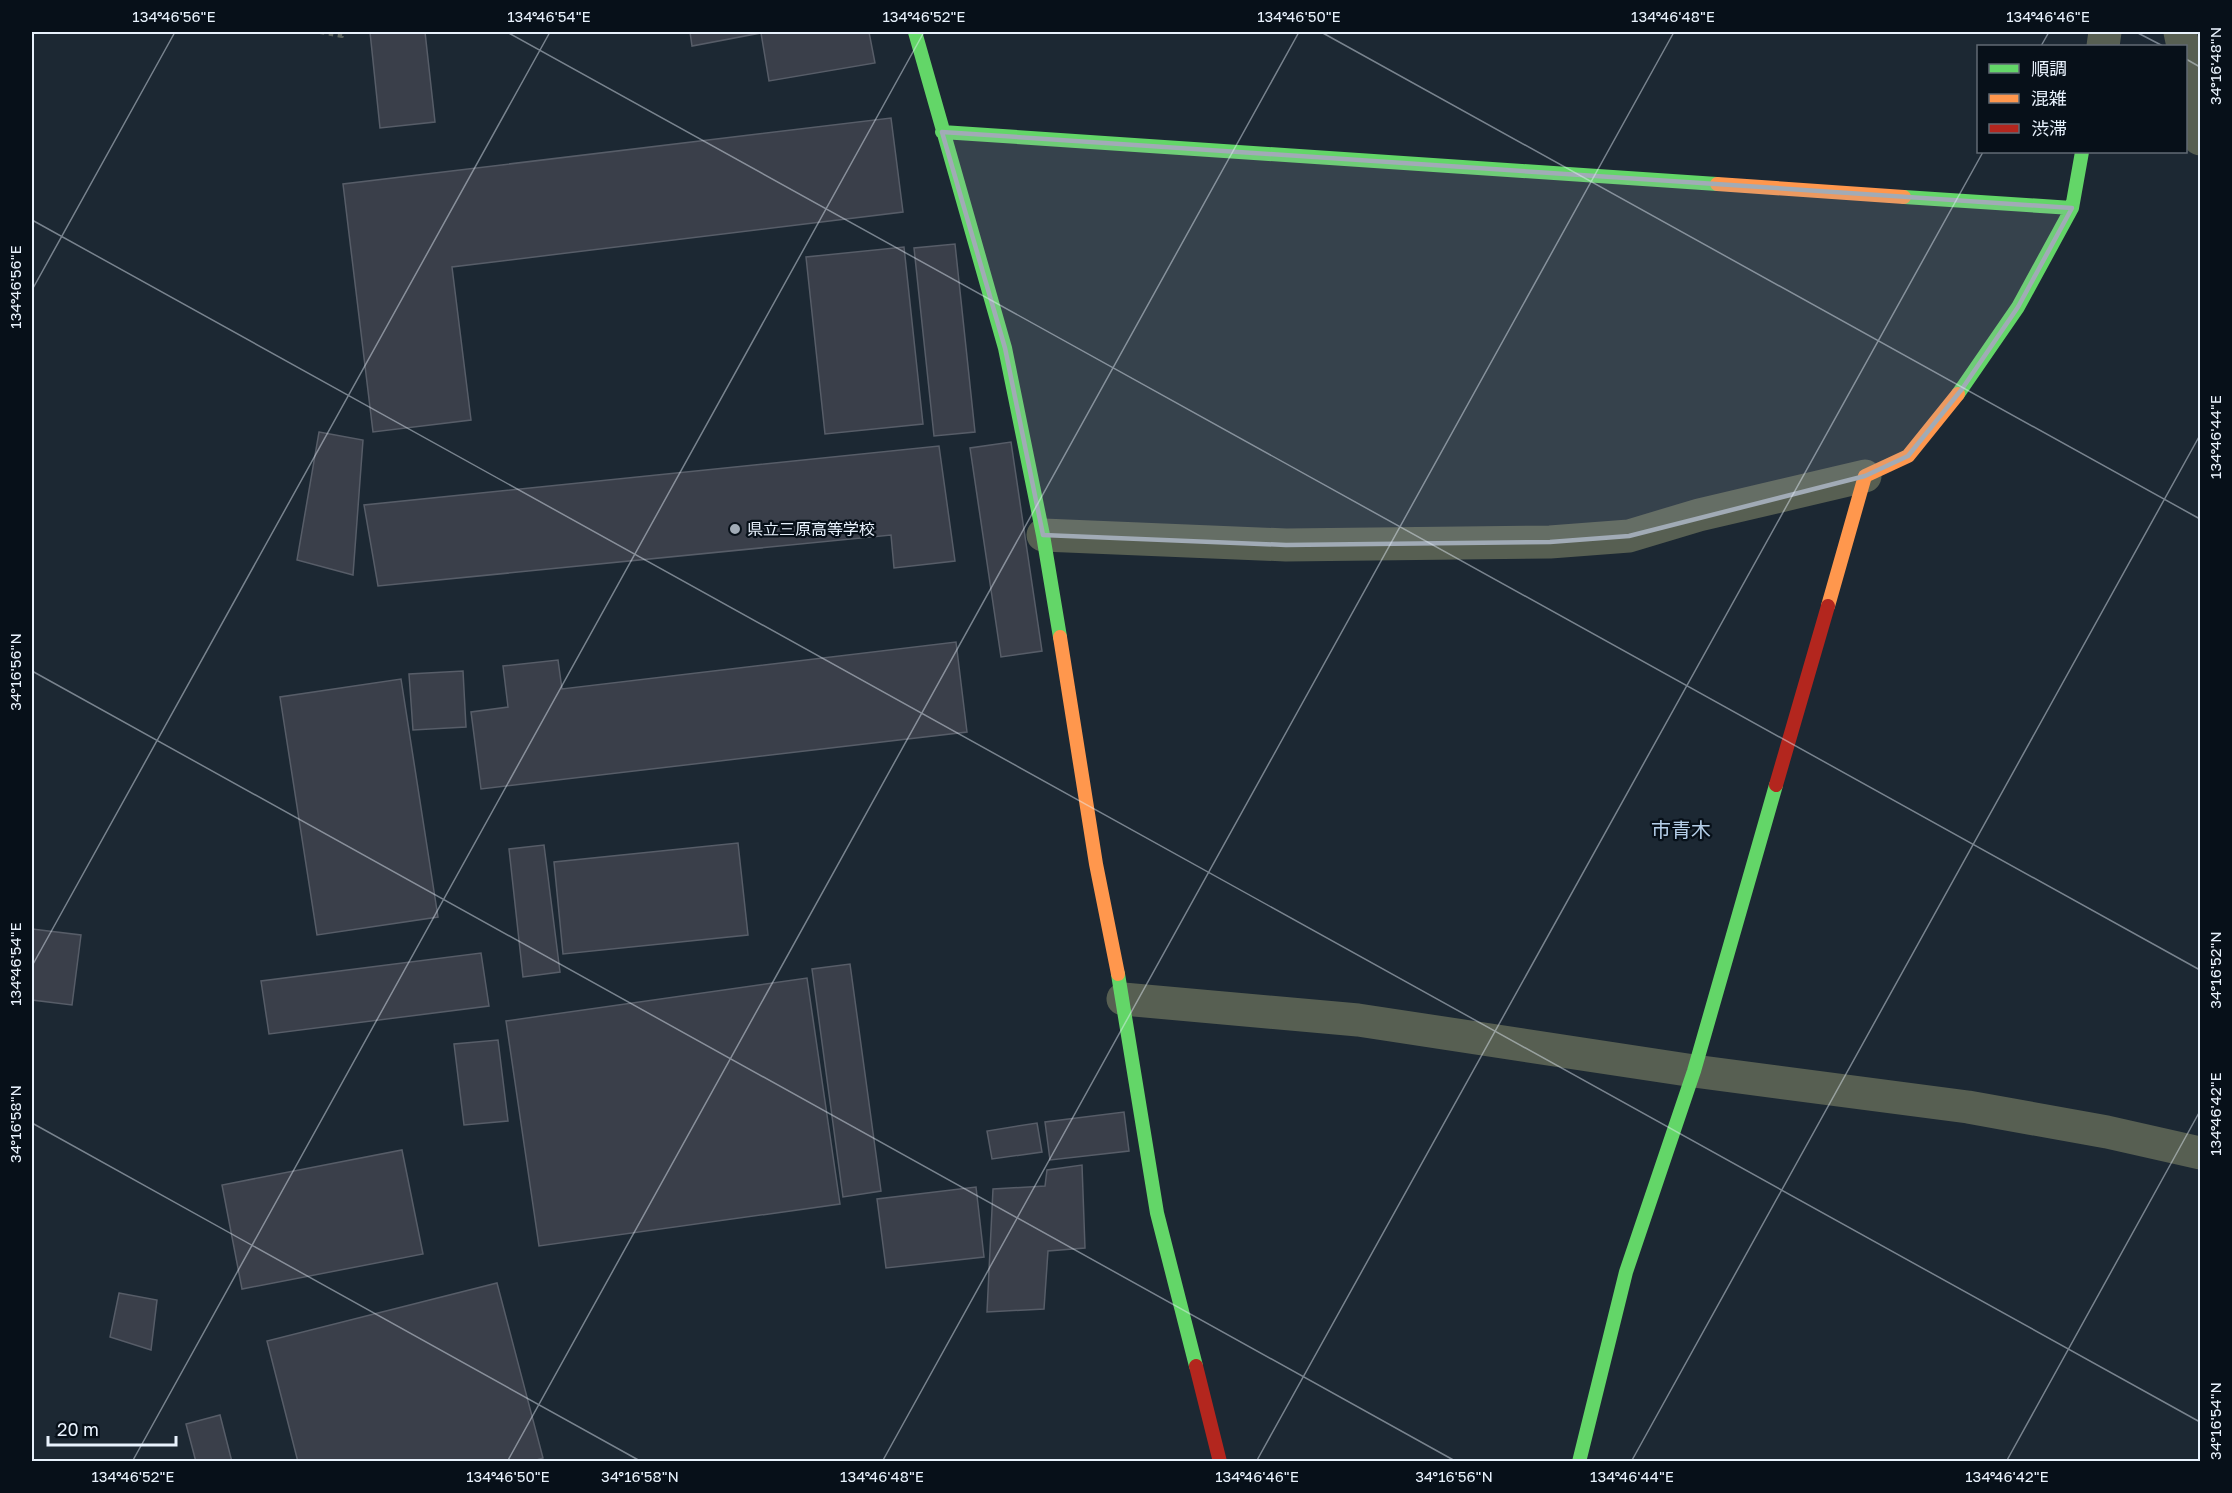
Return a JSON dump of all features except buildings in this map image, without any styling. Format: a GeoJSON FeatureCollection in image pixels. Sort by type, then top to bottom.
{"type":"FeatureCollection","features":[{"type":"Feature","properties":{"kind":"street"},"geometry":{"type":"LineString","coordinates":[[915,32],[1005,348],[1043,534],[1096,864],[1123,999],[1157,1213],[1220,1461]]}},
{"type":"Feature","properties":{"kind":"street"},"geometry":{"type":"LineString","coordinates":[[2187,67],[2200,139]]}},
{"type":"Feature","properties":{"kind":"street"},"geometry":{"type":"LineString","coordinates":[[942,132],[2072,208]]}},
{"type":"Feature","properties":{"kind":"street"},"geometry":{"type":"LineString","coordinates":[[1043,534],[1286,545],[1550,542],[1629,536],[1699,515],[1865,476],[1908,456],[1962,389],[2018,308],[2072,208],[2082,153]]}},
{"type":"Feature","properties":{"kind":"street"},"geometry":{"type":"LineString","coordinates":[[1579,1461],[1626,1272],[1694,1071],[1865,476]]}},
{"type":"Feature","properties":{"kind":"street"},"geometry":{"type":"LineString","coordinates":[[1123,999],[1358,1020],[1694,1071],[1968,1107],[2108,1132],[2200,1153]]}},
{"type":"Feature","properties":{"kind":"path"},"geometry":{"type":"LineString","coordinates":[[320,32],[342,36],[343,32]]}},
{"type":"Feature","properties":{"kind":"highlighted area"},"geometry":{"type":"Polygon","coordinates":[[[942,132],[2072,208],[2018,307],[1962,389],[1908,456],[1865,476],[1629,536],[1550,542],[1286,545],[1043,535],[1005,348],[942,132]]]}},
{"type":"Feature","properties":{"kind":"traffic: fast"},"geometry":{"type":"LineString","coordinates":[[915,32],[1005,348],[1043,535],[1060,637]]}},
{"type":"Feature","properties":{"kind":"traffic: fast"},"geometry":{"type":"LineString","coordinates":[[942,132],[1717,184]]}},
{"type":"Feature","properties":{"kind":"traffic: fast"},"geometry":{"type":"LineString","coordinates":[[1958,394],[2018,307],[2072,208],[2082,153]]}},
{"type":"Feature","properties":{"kind":"traffic: fast"},"geometry":{"type":"LineString","coordinates":[[1904,197],[2072,208]]}},
{"type":"Feature","properties":{"kind":"traffic: fast"},"geometry":{"type":"LineString","coordinates":[[1579,1462],[1626,1272],[1694,1071],[1776,785]]}},
{"type":"Feature","properties":{"kind":"traffic: fast"},"geometry":{"type":"LineString","coordinates":[[1118,974],[1157,1213],[1196,1366]]}},
{"type":"Feature","properties":{"kind":"traffic: slow"},"geometry":{"type":"LineString","coordinates":[[1717,184],[1904,197]]}},
{"type":"Feature","properties":{"kind":"traffic: slow"},"geometry":{"type":"LineString","coordinates":[[1828,606],[1865,476],[1908,456],[1958,394]]}},
{"type":"Feature","properties":{"kind":"traffic: slow"},"geometry":{"type":"LineString","coordinates":[[1060,637],[1096,864],[1118,974]]}},
{"type":"Feature","properties":{"kind":"traffic: jam"},"geometry":{"type":"LineString","coordinates":[[1776,785],[1828,606]]}},
{"type":"Feature","properties":{"kind":"traffic: jam"},"geometry":{"type":"LineString","coordinates":[[1196,1366],[1220,1462]]}},
{"type":"Feature","properties":{"kind":"place","name":"県立三原高等学校"},"geometry":{"type":"Point","coordinates":[735,529]}},
{"type":"Feature","properties":{"kind":"district","name":"市青木"},"geometry":{"type":"Point","coordinates":[1681,830]}}]}
